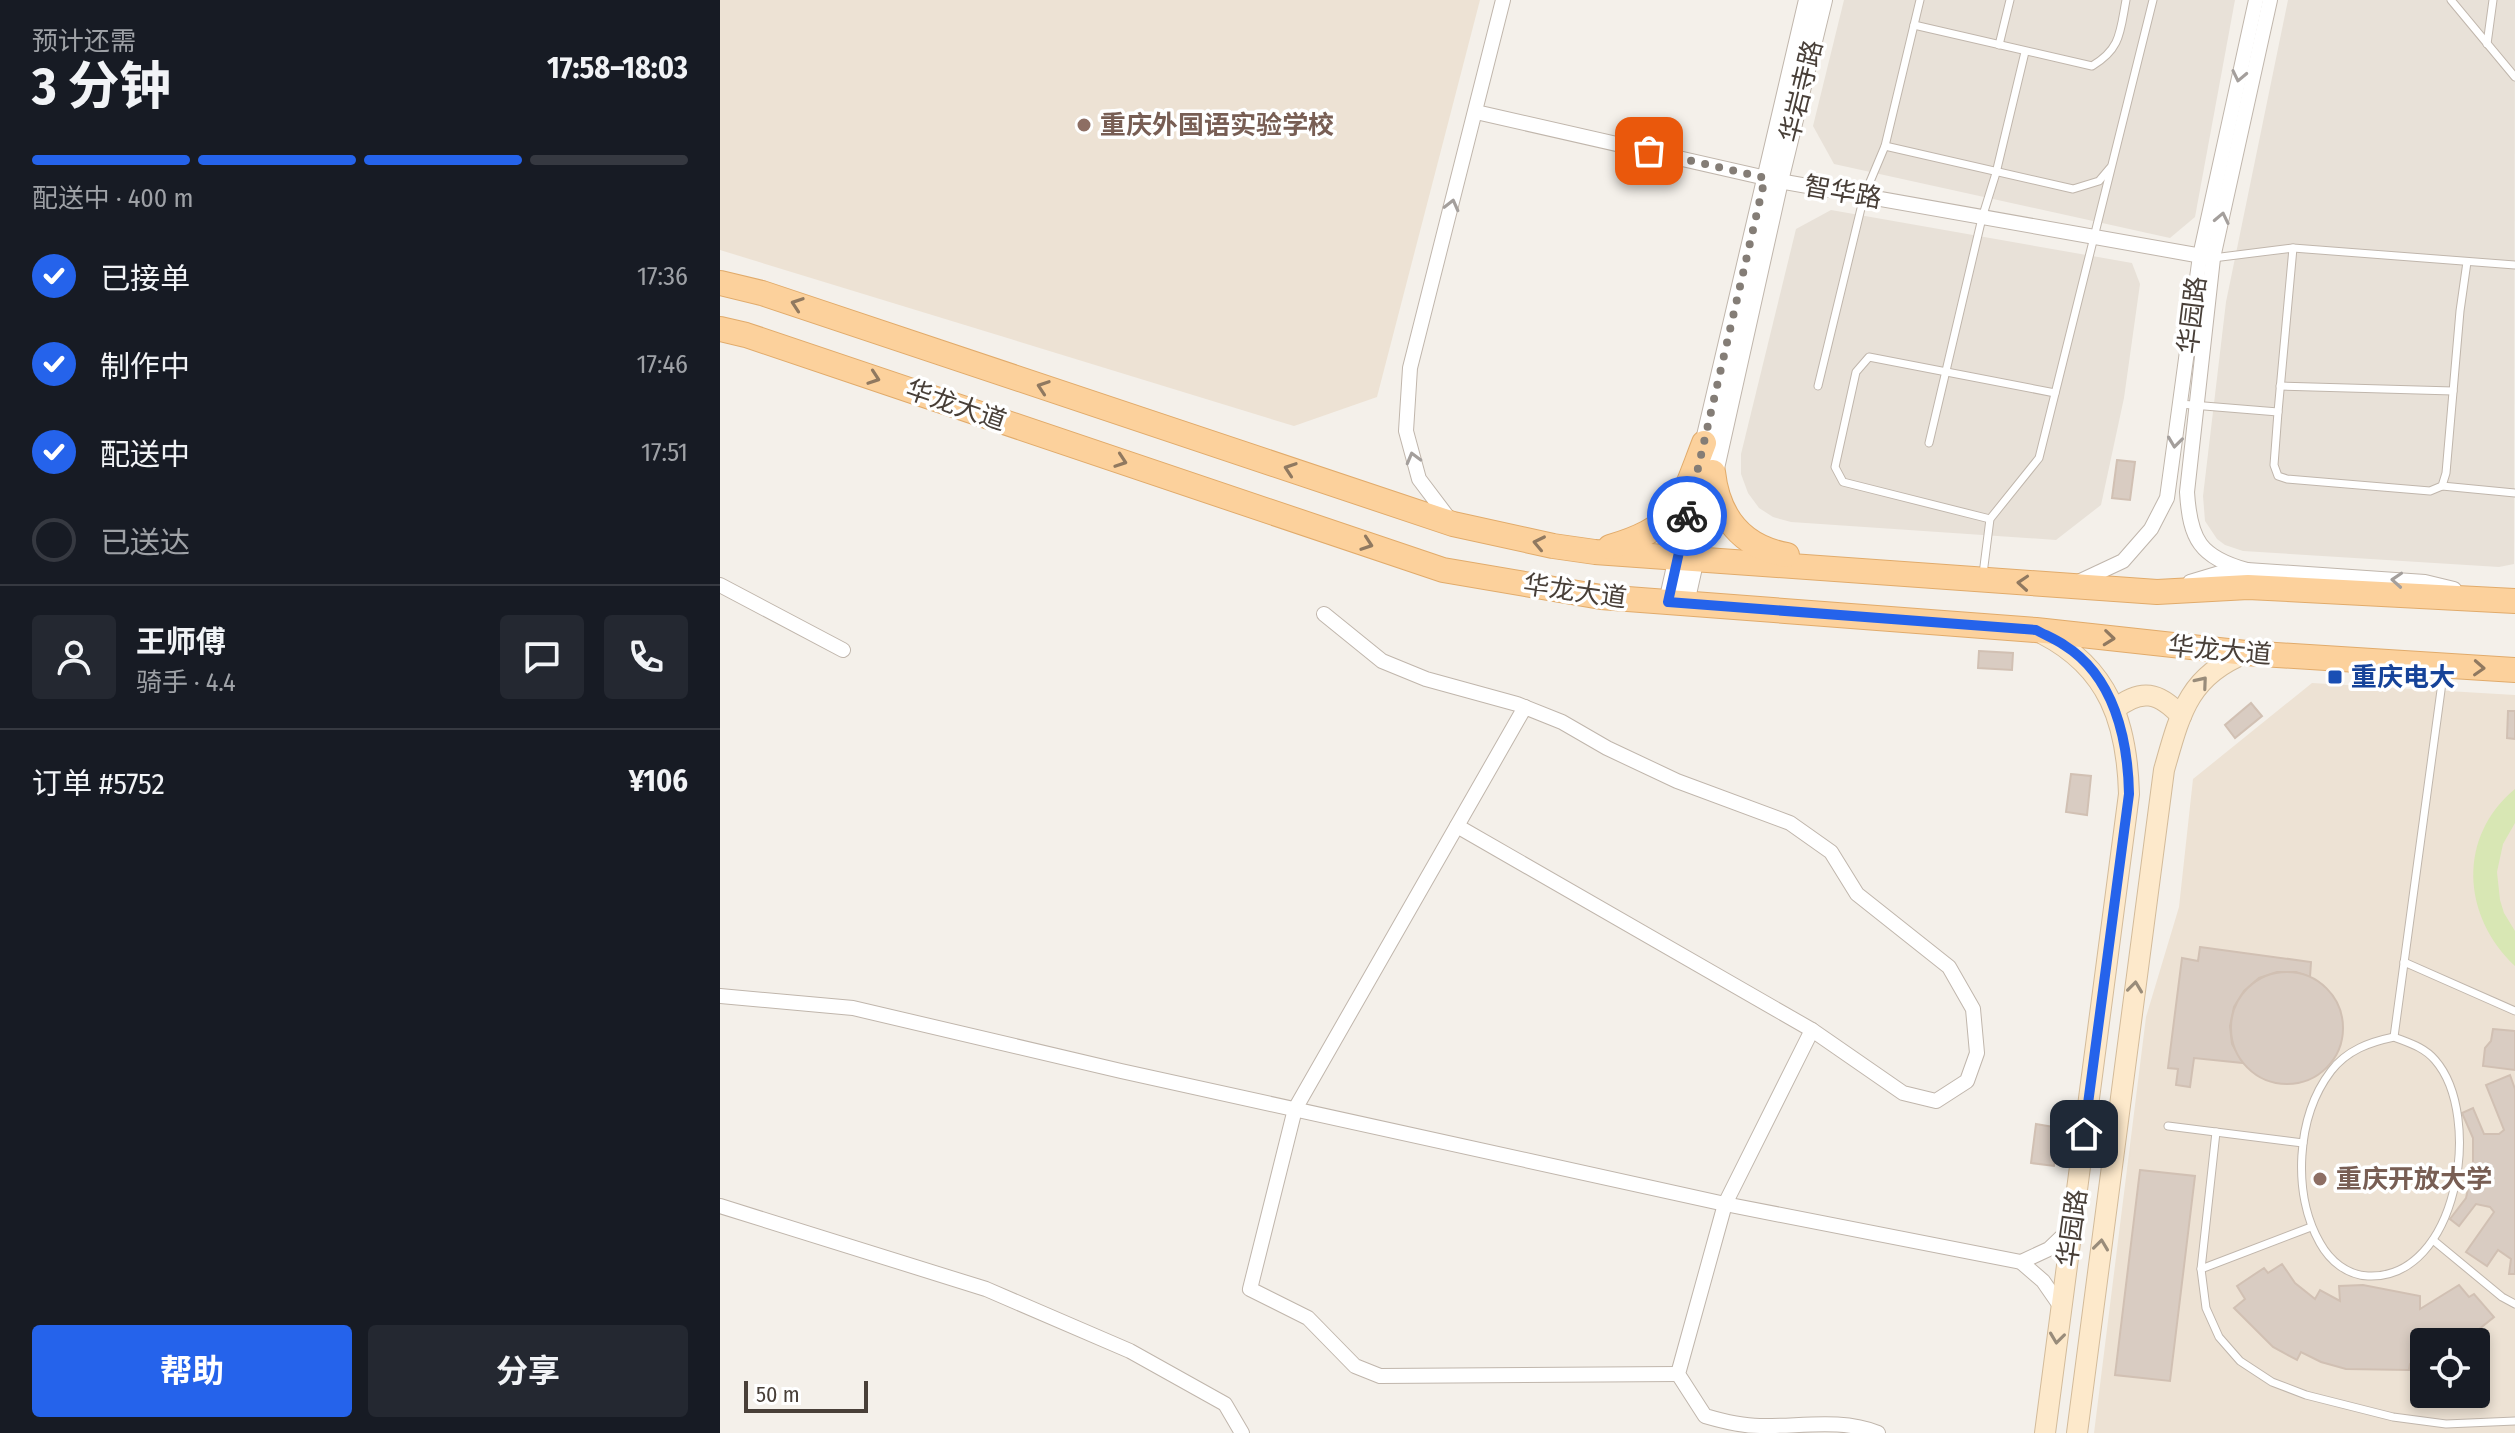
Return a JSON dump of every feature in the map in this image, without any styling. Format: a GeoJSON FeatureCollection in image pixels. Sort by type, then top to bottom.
{"type":"FeatureCollection","features":[{"type":"Feature","properties":{"kind":"main road","name":"华龙大道"},"geometry":{"type":"LineString","coordinates":[[720,283],[762,293],[1453,524],[1553,546],[1595,552],[2157,592],[2248,587],[2508,600]]}},
{"type":"Feature","properties":{"kind":"main road","name":"华龙大道"},"geometry":{"type":"LineString","coordinates":[[720,329],[746,335],[1443,570],[1601,597],[2036,630],[2246,653],[2515,670]]}},
{"type":"Feature","properties":{"kind":"main road"},"geometry":{"type":"LineString","coordinates":[[1595,552],[1633,540],[1661,525],[1684,496],[1704,443]]}},
{"type":"Feature","properties":{"kind":"main road"},"geometry":{"type":"LineString","coordinates":[[1713,472],[1720,506],[1748,541],[1757,547],[1768,552],[1867,572]]}},
{"type":"Feature","properties":{"kind":"main road","name":"华园路"},"geometry":{"type":"LineString","coordinates":[[2036,630],[2065,645],[2086,663],[2102,684],[2115,709],[2128,761],[2129,794],[2045,1433]]}},
{"type":"Feature","properties":{"kind":"main road","name":"华园路"},"geometry":{"type":"LineString","coordinates":[[2077,1433],[2164,770],[2191,695],[2207,674],[2223,662],[2246,653]]}},
{"type":"Feature","properties":{"kind":"main road"},"geometry":{"type":"LineString","coordinates":[[2115,709],[2129,698],[2145,695],[2158,697],[2181,716]]}},
{"type":"Feature","properties":{"kind":"street"},"geometry":{"type":"LineString","coordinates":[[1453,524],[1419,479],[1406,431],[1410,368],[1503,0]]}},
{"type":"Feature","properties":{"kind":"street","name":"华岩寺路"},"geometry":{"type":"LineString","coordinates":[[1687,557],[1713,472],[1808,0]]}},
{"type":"Feature","properties":{"kind":"street","name":"华岩寺路"},"geometry":{"type":"LineString","coordinates":[[1677,603],[1704,443],[1772,179],[1823,0]]}},
{"type":"Feature","properties":{"kind":"street","name":"华园路"},"geometry":{"type":"LineString","coordinates":[[2070,586],[2123,561],[2151,529],[2167,498],[2188,405],[2206,257],[2256,0]]}},
{"type":"Feature","properties":{"kind":"street","name":"华园路"},"geometry":{"type":"LineString","coordinates":[[2206,257],[2270,0]]}},
{"type":"Feature","properties":{"kind":"street","name":"智华路"},"geometry":{"type":"LineString","coordinates":[[1476,112],[1772,179],[2206,257]]}},
{"type":"Feature","properties":{"kind":"street","name":"华园路"},"geometry":{"type":"LineString","coordinates":[[2188,405],[2188,507],[2194,533],[2208,554],[2222,563],[2247,570]]}},
{"type":"Feature","properties":{"kind":"street","name":"华龙大道"},"geometry":{"type":"LineString","coordinates":[[2157,592],[2220,573],[2247,570],[2425,582],[2508,600]]}},
{"type":"Feature","properties":{"kind":"street"},"geometry":{"type":"LineString","coordinates":[[720,585],[843,650]]}},
{"type":"Feature","properties":{"kind":"street"},"geometry":{"type":"LineString","coordinates":[[1324,614],[1382,661],[1426,679],[1525,707],[1562,722],[1607,748],[1677,781],[1790,823],[1831,852],[1857,894],[1949,967],[1973,1009],[1977,1053],[1967,1081],[1936,1101],[1903,1093],[1812,1030],[1457,826]]}},
{"type":"Feature","properties":{"kind":"street"},"geometry":{"type":"LineString","coordinates":[[1525,707],[1295,1109],[1250,1289],[1308,1318],[1355,1366],[1380,1376],[1678,1374]]}},
{"type":"Feature","properties":{"kind":"street"},"geometry":{"type":"LineString","coordinates":[[720,996],[853,1008],[1725,1204],[2021,1262],[2043,1281],[2061,1307]]}},
{"type":"Feature","properties":{"kind":"street"},"geometry":{"type":"LineString","coordinates":[[1812,1030],[1725,1204],[1678,1374],[1705,1416],[1724,1422],[1757,1427],[1825,1423],[1878,1433]]}},
{"type":"Feature","properties":{"kind":"street"},"geometry":{"type":"LineString","coordinates":[[720,1206],[1000,1295],[1130,1351],[1225,1404],[1242,1433]]}},
{"type":"Feature","properties":{"kind":"street"},"geometry":{"type":"LineString","coordinates":[[2021,1262],[2049,1249],[2072,1227]]}},
{"type":"Feature","properties":{"kind":"lane"},"geometry":{"type":"LineString","coordinates":[[1818,386],[1864,196],[1885,146],[1920,0]]}},
{"type":"Feature","properties":{"kind":"lane"},"geometry":{"type":"LineString","coordinates":[[1999,45],[2010,0]]}},
{"type":"Feature","properties":{"kind":"lane"},"geometry":{"type":"LineString","coordinates":[[1914,25],[2092,66],[2107,57],[2118,42],[2126,0]]}},
{"type":"Feature","properties":{"kind":"lane"},"geometry":{"type":"LineString","coordinates":[[1983,580],[1990,519],[2039,458],[2153,0]]}},
{"type":"Feature","properties":{"kind":"lane"},"geometry":{"type":"LineString","coordinates":[[2451,0],[2515,77]]}},
{"type":"Feature","properties":{"kind":"lane"},"geometry":{"type":"LineString","coordinates":[[2487,44],[2493,0]]}},
{"type":"Feature","properties":{"kind":"lane"},"geometry":{"type":"LineString","coordinates":[[1929,443],[2025,52]]}},
{"type":"Feature","properties":{"kind":"lane"},"geometry":{"type":"LineString","coordinates":[[1885,146],[2073,189],[2099,181],[2114,161]]}},
{"type":"Feature","properties":{"kind":"lane"},"geometry":{"type":"LineString","coordinates":[[2206,257],[2293,248],[2515,265]]}},
{"type":"Feature","properties":{"kind":"lane"},"geometry":{"type":"LineString","coordinates":[[2293,248],[2274,465],[2278,476],[2430,491],[2442,486],[2515,493]]}},
{"type":"Feature","properties":{"kind":"lane"},"geometry":{"type":"LineString","coordinates":[[2442,486],[2446,473],[2467,262]]}},
{"type":"Feature","properties":{"kind":"lane"},"geometry":{"type":"LineString","coordinates":[[1990,519],[1843,482],[1835,467],[1856,372],[1869,357],[2055,393]]}},
{"type":"Feature","properties":{"kind":"lane"},"geometry":{"type":"LineString","coordinates":[[2280,386],[2453,391]]}},
{"type":"Feature","properties":{"kind":"lane"},"geometry":{"type":"LineString","coordinates":[[2188,405],[2278,412]]}},
{"type":"Feature","properties":{"kind":"lane"},"geometry":{"type":"LineString","coordinates":[[2394,1037],[2444,666]]}},
{"type":"Feature","properties":{"kind":"lane"},"geometry":{"type":"LineString","coordinates":[[2404,962],[2515,1011]]}},
{"type":"Feature","properties":{"kind":"lane"},"geometry":{"type":"LineString","coordinates":[[2394,1037],[2418,1046],[2436,1061],[2448,1082],[2457,1110],[2461,1138],[2459,1167],[2453,1195],[2433,1240],[2412,1262],[2392,1272],[2368,1276],[2346,1270],[2327,1255],[2311,1227],[2300,1177],[2303,1143],[2318,1096],[2331,1071],[2349,1054],[2370,1042],[2394,1037]]}},
{"type":"Feature","properties":{"kind":"lane"},"geometry":{"type":"LineString","coordinates":[[2168,1126],[2303,1143]]}},
{"type":"Feature","properties":{"kind":"lane"},"geometry":{"type":"LineString","coordinates":[[2216,1132],[2201,1269],[2206,1308],[2219,1337],[2240,1361],[2272,1382],[2306,1395],[2393,1417],[2446,1424],[2515,1421]]}},
{"type":"Feature","properties":{"kind":"lane"},"geometry":{"type":"LineString","coordinates":[[2201,1269],[2311,1227]]}},
{"type":"Feature","properties":{"kind":"lane"},"geometry":{"type":"LineString","coordinates":[[2433,1240],[2502,1297],[2515,1304]]}},
{"type":"Feature","properties":{"kind":"shaded area","name":"重庆外国语实验学校"},"geometry":{"type":"Polygon","coordinates":[[[720,0],[1480,0],[1377,397],[1294,426],[720,250],[720,0]]]}},
{"type":"Feature","properties":{"kind":"shaded area"},"geometry":{"type":"Polygon","coordinates":[[[1844,0],[2235,0],[2195,217],[2170,238],[1834,164],[1813,126],[1844,0]]]}},
{"type":"Feature","properties":{"kind":"shaded area"},"geometry":{"type":"Polygon","coordinates":[[[2288,0],[2515,0],[2514,564],[2499,567],[2243,551],[2217,539],[2205,521],[2203,496],[2226,302],[2288,0]]]}},
{"type":"Feature","properties":{"kind":"shaded area"},"geometry":{"type":"Polygon","coordinates":[[[1831,210],[2132,263],[2140,284],[2124,398],[2101,505],[2056,540],[1791,522],[1773,517],[1759,508],[1748,493],[1741,474],[1741,454],[1796,229],[1831,210]]]}},
{"type":"Feature","properties":{"kind":"shaded area","name":"重庆开放大学"},"geometry":{"type":"Polygon","coordinates":[[[2312,683],[2515,695],[2515,1433],[2094,1433],[2146,1017],[2179,907],[2193,779],[2312,683]]]}},
{"type":"Feature","properties":{"kind":"green space"},"geometry":{"type":"Polygon","coordinates":[[[2515,789],[2515,823],[2503,844],[2497,872],[2500,900],[2515,931],[2515,966],[2497,946],[2484,924],[2476,901],[2473,877],[2483,830],[2496,808],[2515,789]]]}},
{"type":"Feature","properties":{"kind":"building"},"geometry":{"type":"Polygon","coordinates":[[[2117,460],[2135,462],[2130,500],[2112,498],[2117,460]]]}},
{"type":"Feature","properties":{"kind":"building"},"geometry":{"type":"Polygon","coordinates":[[[1979,651],[2013,653],[2012,670],[1978,668],[1979,651]]]}},
{"type":"Feature","properties":{"kind":"building"},"geometry":{"type":"Polygon","coordinates":[[[2251,703],[2262,716],[2235,738],[2225,725],[2251,703]]]}},
{"type":"Feature","properties":{"kind":"building"},"geometry":{"type":"Polygon","coordinates":[[[2508,711],[2515,711],[2515,739],[2507,738],[2508,711]]]}},
{"type":"Feature","properties":{"kind":"building"},"geometry":{"type":"Polygon","coordinates":[[[2071,774],[2091,776],[2087,815],[2066,812],[2071,774]]]}},
{"type":"Feature","properties":{"kind":"building"},"geometry":{"type":"Polygon","coordinates":[[[2200,947],[2311,962],[2310,977],[2296,972],[2277,972],[2259,978],[2244,991],[2234,1007],[2230,1026],[2232,1044],[2243,1063],[2194,1058],[2190,1087],[2176,1085],[2178,1069],[2168,1068],[2182,958],[2198,961],[2200,947]]]}},
{"type":"Feature","properties":{"kind":"building"},"geometry":{"type":"Polygon","coordinates":[[[2287,972],[2308,976],[2327,988],[2339,1007],[2343,1028],[2339,1049],[2327,1068],[2308,1080],[2287,1084],[2266,1080],[2247,1068],[2235,1049],[2231,1028],[2235,1007],[2247,988],[2266,976],[2287,972]]]}},
{"type":"Feature","properties":{"kind":"building"},"geometry":{"type":"Polygon","coordinates":[[[2493,1029],[2515,1031],[2515,1070],[2483,1066],[2485,1048],[2491,1041],[2493,1029]]]}},
{"type":"Feature","properties":{"kind":"building"},"geometry":{"type":"Polygon","coordinates":[[[2510,1075],[2515,1089],[2515,1274],[2509,1274],[2511,1259],[2498,1250],[2487,1266],[2466,1252],[2494,1212],[2490,1207],[2476,1204],[2459,1226],[2450,1219],[2466,1198],[2473,1167],[2473,1138],[2462,1113],[2473,1108],[2484,1134],[2499,1134],[2504,1130],[2486,1085],[2510,1075]]]}},
{"type":"Feature","properties":{"kind":"building"},"geometry":{"type":"Polygon","coordinates":[[[2036,1124],[2060,1128],[2054,1166],[2031,1163],[2036,1124]]]}},
{"type":"Feature","properties":{"kind":"building"},"geometry":{"type":"Polygon","coordinates":[[[2140,1170],[2195,1176],[2170,1381],[2115,1375],[2140,1170]]]}},
{"type":"Feature","properties":{"kind":"building"},"geometry":{"type":"Polygon","coordinates":[[[2282,1264],[2295,1283],[2315,1299],[2320,1290],[2340,1301],[2339,1286],[2363,1285],[2420,1296],[2420,1309],[2459,1285],[2469,1297],[2474,1294],[2494,1317],[2480,1328],[2410,1328],[2409,1370],[2346,1369],[2301,1352],[2297,1360],[2273,1347],[2234,1308],[2245,1299],[2237,1286],[2264,1268],[2268,1273],[2282,1264]]]}},
{"type":"Feature","properties":{"kind":"way so far"},"geometry":{"type":"LineString","coordinates":[[1649,151],[1765,178],[1687,516]]}},
{"type":"Feature","properties":{"kind":"place","name":"重庆外国语实验学校"},"geometry":{"type":"Point","coordinates":[1084,125]}},
{"type":"Feature","properties":{"kind":"place","name":"重庆电大"},"geometry":{"type":"Point","coordinates":[2335,677]}},
{"type":"Feature","properties":{"kind":"place","name":"重庆开放大学"},"geometry":{"type":"Point","coordinates":[2320,1179]}},
{"type":"Feature","properties":{"kind":"route"},"geometry":{"type":"LineString","coordinates":[[1687,516],[1668,602],[2036,630],[2065,645],[2086,663],[2102,684],[2122,732],[2128,761],[2129,794],[2084,1134]]}}]}
